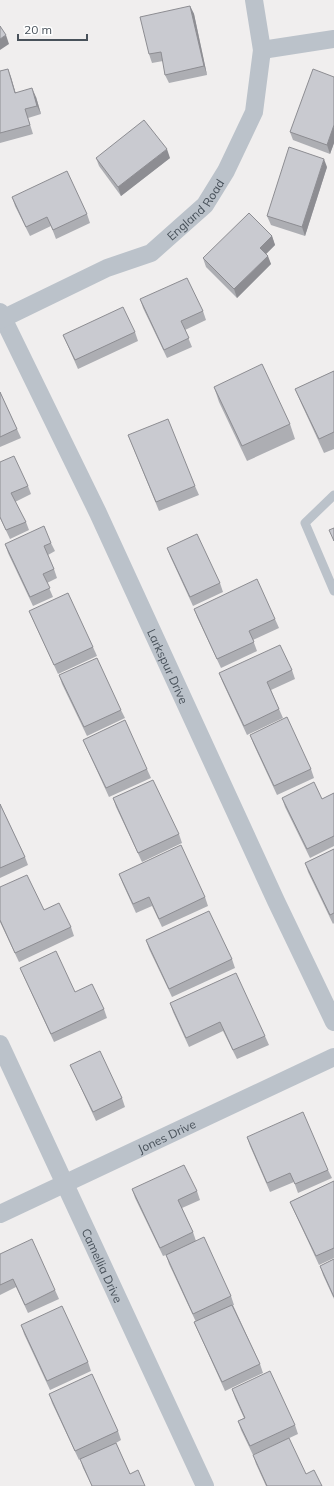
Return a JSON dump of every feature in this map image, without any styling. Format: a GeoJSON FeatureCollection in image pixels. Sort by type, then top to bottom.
{"type":"FeatureCollection","features":[{"type":"Feature","properties":{"kind":"street","name":"England Road"},"geometry":{"type":"LineString","coordinates":[[1,317],[107,268],[151,254],[205,204],[226,171],[254,112],[262,50],[254,0]]}},
{"type":"Feature","properties":{"kind":"street"},"geometry":{"type":"LineString","coordinates":[[262,50],[334,39]]}},
{"type":"Feature","properties":{"kind":"street","name":"Larkspur Drive"},"geometry":{"type":"LineString","coordinates":[[1,317],[98,512],[276,901],[334,1022]]}},
{"type":"Feature","properties":{"kind":"street","name":"Camellia Drive"},"geometry":{"type":"LineString","coordinates":[[0,1044],[205,1486]]}},
{"type":"Feature","properties":{"kind":"street","name":"Jones Drive"},"geometry":{"type":"LineString","coordinates":[[0,1214],[334,1057]]}},
{"type":"Feature","properties":{"kind":"lane"},"geometry":{"type":"LineString","coordinates":[[334,495],[305,524],[334,591]]}},
{"type":"Feature","properties":{"kind":"building"},"geometry":{"type":"Polygon","coordinates":[[[190,6],[204,66],[165,75],[161,52],[149,54],[140,17],[190,6]]]}},
{"type":"Feature","properties":{"kind":"building"},"geometry":{"type":"Polygon","coordinates":[[[0,26],[6,35],[0,39],[0,26]]]}},
{"type":"Feature","properties":{"kind":"building"},"geometry":{"type":"Polygon","coordinates":[[[8,69],[15,93],[32,88],[37,106],[25,109],[30,125],[0,133],[0,71],[8,69]]]}},
{"type":"Feature","properties":{"kind":"building"},"geometry":{"type":"Polygon","coordinates":[[[313,69],[334,77],[334,125],[327,145],[290,132],[313,69]]]}},
{"type":"Feature","properties":{"kind":"building"},"geometry":{"type":"Polygon","coordinates":[[[144,120],[167,149],[118,187],[96,158],[144,120]]]}},
{"type":"Feature","properties":{"kind":"building"},"geometry":{"type":"Polygon","coordinates":[[[289,147],[324,159],[302,227],[267,216],[289,147]]]}},
{"type":"Feature","properties":{"kind":"building"},"geometry":{"type":"Polygon","coordinates":[[[67,171],[87,214],[53,230],[47,217],[26,227],[12,197],[67,171]]]}},
{"type":"Feature","properties":{"kind":"building"},"geometry":{"type":"Polygon","coordinates":[[[249,213],[272,236],[260,248],[268,256],[234,289],[203,258],[249,213]]]}},
{"type":"Feature","properties":{"kind":"building"},"geometry":{"type":"Polygon","coordinates":[[[187,278],[203,311],[181,321],[189,338],[164,350],[140,299],[187,278]]]}},
{"type":"Feature","properties":{"kind":"building"},"geometry":{"type":"Polygon","coordinates":[[[123,307],[135,332],[75,360],[63,335],[123,307]]]}},
{"type":"Feature","properties":{"kind":"building"},"geometry":{"type":"Polygon","coordinates":[[[262,364],[290,424],[242,446],[214,387],[262,364]]]}},
{"type":"Feature","properties":{"kind":"building"},"geometry":{"type":"Polygon","coordinates":[[[334,371],[334,432],[319,439],[295,389],[334,371]]]}},
{"type":"Feature","properties":{"kind":"building"},"geometry":{"type":"Polygon","coordinates":[[[0,392],[17,429],[0,437],[0,392]]]}},
{"type":"Feature","properties":{"kind":"building"},"geometry":{"type":"Polygon","coordinates":[[[168,419],[195,486],[156,502],[128,435],[168,419]]]}},
{"type":"Feature","properties":{"kind":"building"},"geometry":{"type":"Polygon","coordinates":[[[14,456],[28,486],[11,493],[26,522],[6,530],[0,517],[0,462],[14,456]]]}},
{"type":"Feature","properties":{"kind":"building"},"geometry":{"type":"Polygon","coordinates":[[[44,526],[51,543],[44,546],[54,569],[43,574],[50,588],[30,597],[5,544],[44,526]]]}},
{"type":"Feature","properties":{"kind":"building"},"geometry":{"type":"Polygon","coordinates":[[[334,528],[334,541],[329,530],[334,528]]]}},
{"type":"Feature","properties":{"kind":"building"},"geometry":{"type":"Polygon","coordinates":[[[197,534],[220,583],[190,597],[167,548],[197,534]]]}},
{"type":"Feature","properties":{"kind":"building"},"geometry":{"type":"Polygon","coordinates":[[[257,579],[275,619],[249,631],[254,642],[217,659],[194,609],[257,579]]]}},
{"type":"Feature","properties":{"kind":"building"},"geometry":{"type":"Polygon","coordinates":[[[68,593],[93,647],[54,665],[29,611],[68,593]]]}},
{"type":"Feature","properties":{"kind":"building"},"geometry":{"type":"Polygon","coordinates":[[[280,645],[292,670],[267,682],[279,709],[244,726],[219,673],[280,645]]]}},
{"type":"Feature","properties":{"kind":"building"},"geometry":{"type":"Polygon","coordinates":[[[97,658],[121,710],[84,727],[59,675],[97,658]]]}},
{"type":"Feature","properties":{"kind":"building"},"geometry":{"type":"Polygon","coordinates":[[[287,717],[311,769],[274,786],[250,735],[287,717]]]}},
{"type":"Feature","properties":{"kind":"building"},"geometry":{"type":"Polygon","coordinates":[[[125,720],[147,769],[106,788],[83,740],[125,720]]]}},
{"type":"Feature","properties":{"kind":"building"},"geometry":{"type":"Polygon","coordinates":[[[153,780],[179,834],[138,853],[113,798],[153,780]]]}},
{"type":"Feature","properties":{"kind":"building"},"geometry":{"type":"Polygon","coordinates":[[[314,782],[322,799],[334,793],[334,836],[307,849],[282,798],[314,782]]]}},
{"type":"Feature","properties":{"kind":"building"},"geometry":{"type":"Polygon","coordinates":[[[0,804],[25,857],[0,868],[0,804]]]}},
{"type":"Feature","properties":{"kind":"building"},"geometry":{"type":"Polygon","coordinates":[[[181,845],[205,897],[159,919],[149,897],[133,904],[119,874],[181,845]]]}},
{"type":"Feature","properties":{"kind":"building"},"geometry":{"type":"Polygon","coordinates":[[[334,849],[334,913],[330,915],[305,863],[334,849]]]}},
{"type":"Feature","properties":{"kind":"building"},"geometry":{"type":"Polygon","coordinates":[[[27,875],[44,910],[59,903],[71,927],[15,953],[0,920],[0,887],[27,875]]]}},
{"type":"Feature","properties":{"kind":"building"},"geometry":{"type":"Polygon","coordinates":[[[209,911],[232,959],[169,989],[146,940],[209,911]]]}},
{"type":"Feature","properties":{"kind":"building"},"geometry":{"type":"Polygon","coordinates":[[[56,951],[75,992],[92,984],[104,1009],[51,1034],[20,968],[56,951]]]}},
{"type":"Feature","properties":{"kind":"building"},"geometry":{"type":"Polygon","coordinates":[[[236,973],[265,1036],[233,1050],[220,1022],[186,1038],[170,1003],[236,973]]]}},
{"type":"Feature","properties":{"kind":"building"},"geometry":{"type":"Polygon","coordinates":[[[100,1051],[122,1098],[93,1112],[70,1065],[100,1051]]]}},
{"type":"Feature","properties":{"kind":"building"},"geometry":{"type":"Polygon","coordinates":[[[303,1112],[328,1170],[295,1184],[290,1173],[267,1183],[247,1137],[303,1112]]]}},
{"type":"Feature","properties":{"kind":"building"},"geometry":{"type":"Polygon","coordinates":[[[184,1165],[197,1191],[178,1200],[193,1232],[160,1248],[132,1189],[184,1165]]]}},
{"type":"Feature","properties":{"kind":"building"},"geometry":{"type":"Polygon","coordinates":[[[334,1181],[334,1248],[316,1256],[290,1202],[334,1181]]]}},
{"type":"Feature","properties":{"kind":"building"},"geometry":{"type":"Polygon","coordinates":[[[204,1237],[231,1296],[193,1314],[166,1255],[204,1237]]]}},
{"type":"Feature","properties":{"kind":"building"},"geometry":{"type":"Polygon","coordinates":[[[32,1239],[55,1290],[25,1305],[13,1279],[0,1285],[0,1254],[32,1239]]]}},
{"type":"Feature","properties":{"kind":"building"},"geometry":{"type":"Polygon","coordinates":[[[334,1259],[334,1297],[320,1266],[334,1259]]]}},
{"type":"Feature","properties":{"kind":"building"},"geometry":{"type":"Polygon","coordinates":[[[232,1305],[260,1364],[222,1382],[194,1322],[232,1305]]]}},
{"type":"Feature","properties":{"kind":"building"},"geometry":{"type":"Polygon","coordinates":[[[62,1306],[88,1362],[47,1381],[21,1325],[62,1306]]]}},
{"type":"Feature","properties":{"kind":"building"},"geometry":{"type":"Polygon","coordinates":[[[270,1371],[295,1425],[250,1446],[238,1421],[245,1418],[232,1389],[270,1371]]]}},
{"type":"Feature","properties":{"kind":"building"},"geometry":{"type":"Polygon","coordinates":[[[92,1374],[118,1431],[75,1451],[49,1394],[92,1374]]]}},
{"type":"Feature","properties":{"kind":"building"},"geometry":{"type":"Polygon","coordinates":[[[289,1438],[306,1474],[314,1470],[322,1486],[267,1486],[253,1455],[289,1438]]]}},
{"type":"Feature","properties":{"kind":"building"},"geometry":{"type":"Polygon","coordinates":[[[116,1443],[130,1474],[138,1470],[145,1486],[92,1486],[80,1459],[116,1443]]]}}]}
